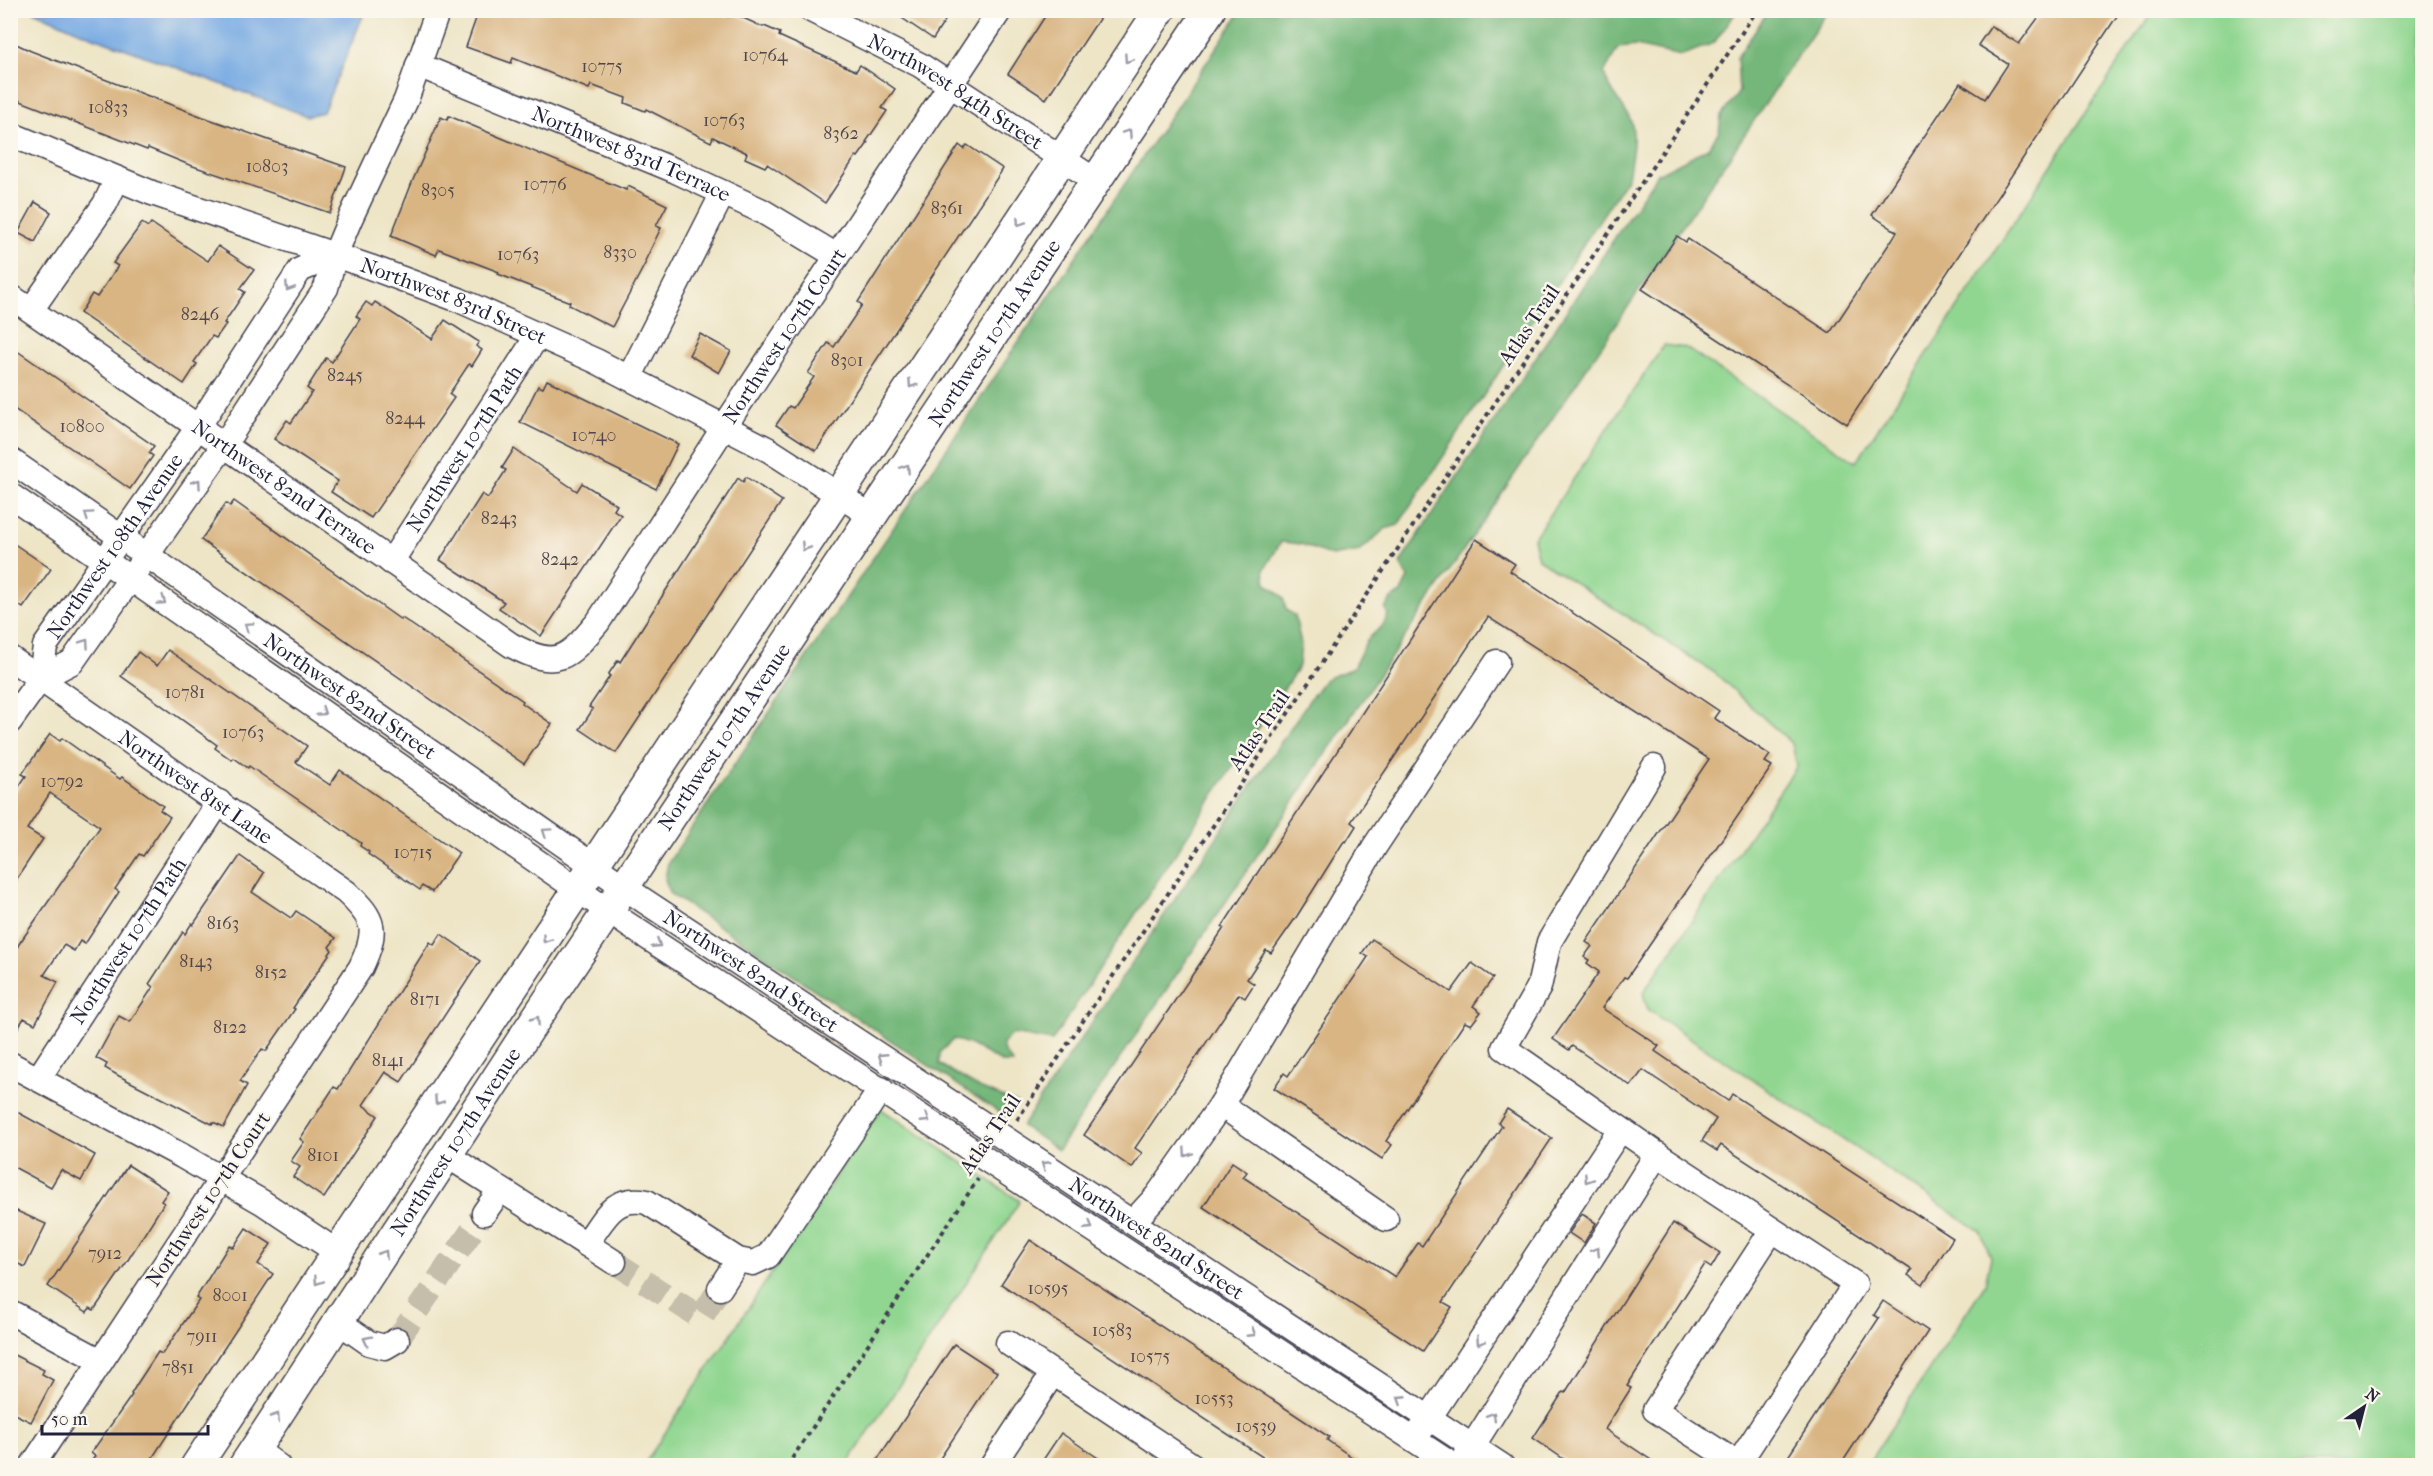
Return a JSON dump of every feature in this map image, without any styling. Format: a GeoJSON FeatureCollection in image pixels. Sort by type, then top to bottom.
{"type":"FeatureCollection","features":[{"type":"Feature","properties":{"kind":"main road","name":"Northwest 107th Avenue"},"geometry":{"type":"LineString","coordinates":[[196,1466],[1160,10]]}},
{"type":"Feature","properties":{"kind":"main road","name":"Northwest 107th Avenue"},"geometry":{"type":"LineString","coordinates":[[259,1460],[339,1322],[617,899],[1210,10]]}},
{"type":"Feature","properties":{"kind":"street","name":"Northwest 108th Avenue"},"geometry":{"type":"LineString","coordinates":[[10,721],[41,678],[72,662],[224,445],[326,288],[335,255],[406,100],[438,10]]}},
{"type":"Feature","properties":{"kind":"street","name":"Northwest 84th Street"},"geometry":{"type":"LineString","coordinates":[[811,10],[920,65],[1096,181]]}},
{"type":"Feature","properties":{"kind":"street","name":"Northwest 107th Court"},"geometry":{"type":"LineString","coordinates":[[566,656],[579,645],[598,622],[1000,10]]}},
{"type":"Feature","properties":{"kind":"street","name":"Northwest 83rd Terrace"},"geometry":{"type":"LineString","coordinates":[[418,65],[676,171],[762,211],[837,256]]}},
{"type":"Feature","properties":{"kind":"street","name":"Northwest 83rd Street"},"geometry":{"type":"LineString","coordinates":[[10,134],[152,193],[459,300],[538,335],[629,378],[794,464],[873,517]]}},
{"type":"Feature","properties":{"kind":"street"},"geometry":{"type":"LineString","coordinates":[[31,310],[105,204],[117,179]]}},
{"type":"Feature","properties":{"kind":"street"},"geometry":{"type":"LineString","coordinates":[[629,378],[723,193]]}},
{"type":"Feature","properties":{"kind":"street","name":"Northwest 108th Avenue"},"geometry":{"type":"LineString","coordinates":[[41,678],[45,646],[198,427],[300,270],[335,255]]}},
{"type":"Feature","properties":{"kind":"street","name":"Northwest 82nd Terrace"},"geometry":{"type":"LineString","coordinates":[[10,296],[511,645],[530,656],[547,660],[566,656]]}},
{"type":"Feature","properties":{"kind":"street","name":"Northwest 107th Path"},"geometry":{"type":"LineString","coordinates":[[391,562],[538,335]]}},
{"type":"Feature","properties":{"kind":"street","name":"Northwest 82nd Street"},"geometry":{"type":"LineString","coordinates":[[10,460],[120,537],[586,878]]}},
{"type":"Feature","properties":{"kind":"street","name":"Northwest 82nd Street"},"geometry":{"type":"LineString","coordinates":[[10,495],[130,579],[617,899],[881,1089],[1454,1466]]}},
{"type":"Feature","properties":{"kind":"street","name":"Northwest 81st Lane"},"geometry":{"type":"LineString","coordinates":[[10,658],[346,892],[365,909],[372,927]]}},
{"type":"Feature","properties":{"kind":"street"},"geometry":{"type":"LineString","coordinates":[[1133,1222],[1157,1197],[1221,1105],[1375,846],[1497,662]]}},
{"type":"Feature","properties":{"kind":"street"},"geometry":{"type":"LineString","coordinates":[[1654,767],[1549,942],[1539,987],[1504,1048],[1620,1130],[1855,1284],[1738,1464],[1655,1410],[1772,1230]]}},
{"type":"Feature","properties":{"kind":"street","name":"Northwest 107th Path"},"geometry":{"type":"LineString","coordinates":[[38,1079],[219,802]]}},
{"type":"Feature","properties":{"kind":"street","name":"Northwest 82nd Street"},"geometry":{"type":"LineString","coordinates":[[617,899],[1005,1138],[1430,1418],[1466,1456],[1502,1466]]}},
{"type":"Feature","properties":{"kind":"street","name":"Northwest 107th Court"},"geometry":{"type":"LineString","coordinates":[[32,1466],[361,967],[372,944],[372,927]]}},
{"type":"Feature","properties":{"kind":"street"},"geometry":{"type":"LineString","coordinates":[[10,1064],[222,1179],[262,1202],[337,1252]]}},
{"type":"Feature","properties":{"kind":"street"},"geometry":{"type":"LineString","coordinates":[[586,1244],[614,1206],[633,1199],[646,1202],[738,1260],[753,1263],[768,1256],[881,1089]]}},
{"type":"Feature","properties":{"kind":"street"},"geometry":{"type":"LineString","coordinates":[[1221,1105],[1386,1219]]}},
{"type":"Feature","properties":{"kind":"street"},"geometry":{"type":"LineString","coordinates":[[1415,1440],[1620,1130]]}},
{"type":"Feature","properties":{"kind":"street"},"geometry":{"type":"LineString","coordinates":[[1466,1456],[1657,1154]]}},
{"type":"Feature","properties":{"kind":"street"},"geometry":{"type":"LineString","coordinates":[[448,1156],[614,1262]]}},
{"type":"Feature","properties":{"kind":"street"},"geometry":{"type":"LineString","coordinates":[[484,1213],[500,1190]]}},
{"type":"Feature","properties":{"kind":"street"},"geometry":{"type":"LineString","coordinates":[[720,1288],[738,1260]]}},
{"type":"Feature","properties":{"kind":"street"},"geometry":{"type":"LineString","coordinates":[[10,1312],[101,1361]]}},
{"type":"Feature","properties":{"kind":"street"},"geometry":{"type":"LineString","coordinates":[[339,1322],[369,1343],[385,1347],[397,1340]]}},
{"type":"Feature","properties":{"kind":"street"},"geometry":{"type":"LineString","coordinates":[[1008,1343],[1193,1466]]}},
{"type":"Feature","properties":{"kind":"street"},"geometry":{"type":"LineString","coordinates":[[992,1466],[1053,1373]]}},
{"type":"Feature","properties":{"kind":"path","name":"Atlas Trail"},"geometry":{"type":"LineString","coordinates":[[1005,1138],[1757,10]]}},
{"type":"Feature","properties":{"kind":"path","name":"Atlas Trail"},"geometry":{"type":"LineString","coordinates":[[787,1466],[990,1160]]}},
{"type":"Feature","properties":{"kind":"green space"},"geometry":{"type":"Polygon","coordinates":[[[1769,10],[1828,11],[1058,1150],[1022,1126],[1310,699],[1325,679],[1353,668],[1367,640],[1383,625],[1388,615],[1385,609],[1391,599],[1400,594],[1408,578],[1400,563],[1657,174],[1708,148],[1719,132],[1721,116],[1739,92],[1737,57],[1769,10]]]}},
{"type":"Feature","properties":{"kind":"green space"},"geometry":{"type":"Polygon","coordinates":[[[1241,11],[1737,11],[1714,43],[1681,56],[1636,46],[1618,48],[1604,73],[1611,90],[1628,115],[1633,129],[1628,177],[1398,525],[1385,529],[1360,551],[1332,556],[1301,544],[1281,542],[1264,570],[1266,583],[1283,597],[1286,609],[1295,616],[1301,644],[1299,666],[1052,1041],[1012,1034],[1002,1044],[1004,1052],[1013,1063],[1003,1063],[971,1045],[954,1039],[940,1052],[939,1064],[979,1088],[1017,1103],[1006,1117],[669,893],[665,879],[668,863],[1241,11]]]}},
{"type":"Feature","properties":{"kind":"green space"},"geometry":{"type":"Polygon","coordinates":[[[2153,11],[2422,11],[2422,1465],[1867,1465],[1985,1284],[1991,1257],[1980,1231],[1648,1010],[1643,993],[1797,766],[1792,744],[1715,673],[1538,559],[1533,539],[1664,345],[1686,348],[1856,462],[2153,11]]]}},
{"type":"Feature","properties":{"kind":"green space"},"geometry":{"type":"Polygon","coordinates":[[[881,1109],[1020,1201],[847,1465],[643,1466],[881,1109]]]}},
{"type":"Feature","properties":{"kind":"water"},"geometry":{"type":"Polygon","coordinates":[[[33,11],[365,11],[323,112],[307,116],[83,33],[33,11]]]}},
{"type":"Feature","properties":{"kind":"building"},"geometry":{"type":"Polygon","coordinates":[[[479,10],[715,10],[728,17],[730,12],[780,33],[779,36],[856,71],[860,65],[895,89],[882,108],[887,111],[866,142],[868,143],[858,157],[856,156],[825,203],[767,164],[765,167],[745,158],[747,153],[713,137],[711,142],[646,109],[645,111],[625,103],[626,98],[591,85],[589,89],[513,58],[511,63],[466,47],[479,10]]]}},
{"type":"Feature","properties":{"kind":"building"},"geometry":{"type":"Polygon","coordinates":[[[890,10],[952,10],[933,39],[890,10]]]}},
{"type":"Feature","properties":{"kind":"building"},"geometry":{"type":"Polygon","coordinates":[[[1049,10],[1105,10],[1046,99],[1008,74],[1049,10]]]}},
{"type":"Feature","properties":{"kind":"building"},"geometry":{"type":"Polygon","coordinates":[[[2044,10],[2121,10],[1847,424],[1642,289],[1677,236],[1686,242],[1688,239],[1830,333],[1897,232],[1872,215],[1909,159],[1960,83],[1985,99],[2008,64],[1978,45],[1991,26],[2019,44],[2044,10]]]}},
{"type":"Feature","properties":{"kind":"building"},"geometry":{"type":"Polygon","coordinates":[[[10,41],[203,117],[346,167],[330,213],[187,164],[148,148],[147,150],[10,97],[10,41]]]}},
{"type":"Feature","properties":{"kind":"building"},"geometry":{"type":"Polygon","coordinates":[[[449,116],[626,190],[628,186],[667,205],[656,226],[661,228],[646,262],[612,327],[569,305],[570,302],[498,274],[499,272],[439,249],[436,255],[391,236],[441,117],[447,120],[449,116]]]}},
{"type":"Feature","properties":{"kind":"building"},"geometry":{"type":"Polygon","coordinates":[[[959,145],[964,149],[967,145],[1003,169],[816,451],[776,425],[789,406],[793,408],[814,377],[808,373],[828,343],[834,347],[862,305],[858,302],[959,145]]]}},
{"type":"Feature","properties":{"kind":"building"},"geometry":{"type":"Polygon","coordinates":[[[35,202],[51,212],[35,242],[18,233],[35,202]]]}},
{"type":"Feature","properties":{"kind":"building"},"geometry":{"type":"Polygon","coordinates":[[[142,223],[148,227],[151,223],[208,261],[218,246],[254,270],[240,289],[245,292],[224,323],[226,324],[216,338],[212,336],[194,362],[197,364],[184,384],[80,313],[92,294],[97,297],[118,266],[113,263],[142,223]]]}},
{"type":"Feature","properties":{"kind":"building"},"geometry":{"type":"Polygon","coordinates":[[[366,302],[372,306],[375,302],[432,339],[445,320],[479,342],[476,346],[482,350],[472,366],[469,364],[449,394],[454,398],[371,518],[331,492],[338,481],[274,439],[287,420],[291,423],[312,392],[307,388],[326,358],[332,362],[360,319],[356,316],[366,302]]]}},
{"type":"Feature","properties":{"kind":"building"},"geometry":{"type":"Polygon","coordinates":[[[700,334],[731,351],[719,373],[689,355],[700,334]]]}},
{"type":"Feature","properties":{"kind":"building"},"geometry":{"type":"Polygon","coordinates":[[[10,346],[154,446],[149,453],[153,456],[130,489],[10,406],[10,346]]]}},
{"type":"Feature","properties":{"kind":"building"},"geometry":{"type":"Polygon","coordinates":[[[547,380],[678,444],[656,489],[520,422],[538,386],[543,388],[547,380]]]}},
{"type":"Feature","properties":{"kind":"building"},"geometry":{"type":"Polygon","coordinates":[[[514,449],[577,491],[582,483],[617,505],[614,510],[621,515],[541,636],[499,608],[504,602],[440,560],[482,494],[488,498],[506,470],[502,468],[514,449]]]}},
{"type":"Feature","properties":{"kind":"building"},"geometry":{"type":"Polygon","coordinates":[[[746,477],[782,501],[616,753],[580,729],[593,709],[589,707],[738,478],[743,482],[746,477]]]}},
{"type":"Feature","properties":{"kind":"building"},"geometry":{"type":"Polygon","coordinates":[[[234,501],[401,620],[402,618],[523,701],[522,703],[552,724],[524,764],[201,540],[226,503],[230,506],[234,501]]]}},
{"type":"Feature","properties":{"kind":"building"},"geometry":{"type":"Polygon","coordinates":[[[1476,539],[1515,564],[1510,571],[1719,711],[1714,718],[1770,755],[1765,762],[1772,766],[1627,978],[1624,977],[1602,1008],[1659,1046],[1655,1051],[1728,1101],[1732,1094],[1953,1238],[1923,1285],[1908,1275],[1912,1270],[1721,1145],[1717,1151],[1702,1141],[1716,1119],[1643,1070],[1631,1086],[1572,1046],[1569,1050],[1553,1039],[1599,972],[1587,963],[1589,960],[1584,957],[1592,946],[1586,942],[1709,759],[1488,617],[1351,822],[1356,826],[1346,842],[1344,841],[1297,916],[1271,953],[1266,950],[1247,979],[1254,984],[1245,998],[1239,994],[1135,1148],[1142,1153],[1132,1168],[1084,1135],[1224,928],[1222,927],[1476,539]]]}},
{"type":"Feature","properties":{"kind":"building"},"geometry":{"type":"Polygon","coordinates":[[[10,541],[51,569],[23,608],[10,599],[10,541]]]}},
{"type":"Feature","properties":{"kind":"building"},"geometry":{"type":"Polygon","coordinates":[[[168,650],[307,746],[296,762],[330,785],[340,770],[459,853],[432,892],[422,886],[420,890],[368,854],[369,852],[360,846],[361,843],[249,766],[248,768],[234,758],[232,760],[215,748],[217,745],[121,676],[138,652],[157,666],[168,650]]]}},
{"type":"Feature","properties":{"kind":"building"},"geometry":{"type":"Polygon","coordinates":[[[50,734],[60,741],[62,738],[120,779],[122,777],[163,806],[160,810],[170,817],[143,856],[139,854],[115,889],[119,892],[85,944],[80,941],[74,951],[64,945],[44,975],[58,982],[35,1024],[24,1018],[10,1041],[10,962],[19,944],[100,827],[50,793],[27,829],[43,839],[10,889],[10,800],[26,776],[22,774],[50,734]]]}},
{"type":"Feature","properties":{"kind":"building"},"geometry":{"type":"Polygon","coordinates":[[[240,856],[264,873],[252,892],[291,918],[296,911],[336,938],[329,947],[332,950],[293,1008],[295,1009],[266,1051],[262,1049],[240,1081],[247,1085],[224,1127],[213,1122],[212,1124],[119,1076],[105,1068],[107,1064],[96,1058],[119,1016],[130,1022],[153,987],[149,984],[183,932],[185,934],[192,923],[193,925],[240,856]]]}},
{"type":"Feature","properties":{"kind":"building"},"geometry":{"type":"Polygon","coordinates":[[[441,934],[480,961],[401,1082],[385,1072],[363,1105],[378,1116],[324,1198],[293,1177],[300,1167],[291,1161],[304,1142],[300,1139],[334,1087],[338,1089],[430,942],[434,945],[441,934]]]}},
{"type":"Feature","properties":{"kind":"building"},"geometry":{"type":"Polygon","coordinates":[[[1372,939],[1451,992],[1472,963],[1493,978],[1473,1006],[1481,1012],[1471,1025],[1465,1022],[1386,1141],[1392,1145],[1382,1159],[1274,1088],[1284,1073],[1288,1076],[1368,957],[1362,953],[1372,939]]]}},
{"type":"Feature","properties":{"kind":"building"},"geometry":{"type":"Polygon","coordinates":[[[10,1108],[95,1155],[81,1181],[61,1170],[51,1187],[10,1165],[10,1108]]]}},
{"type":"Feature","properties":{"kind":"building"},"geometry":{"type":"Polygon","coordinates":[[[1507,1109],[1552,1138],[1443,1302],[1452,1307],[1423,1351],[1203,1207],[1232,1162],[1247,1172],[1243,1177],[1395,1277],[1418,1243],[1422,1246],[1502,1126],[1498,1123],[1507,1109]]]}},
{"type":"Feature","properties":{"kind":"building"},"geometry":{"type":"Polygon","coordinates":[[[128,1165],[168,1191],[161,1201],[164,1203],[126,1263],[94,1310],[90,1308],[87,1312],[48,1286],[128,1165]]]}},
{"type":"Feature","properties":{"kind":"building"},"geometry":{"type":"Polygon","coordinates":[[[10,1208],[46,1224],[25,1267],[10,1260],[10,1208]]]}},
{"type":"Feature","properties":{"kind":"building"},"geometry":{"type":"Polygon","coordinates":[[[1582,1214],[1596,1223],[1584,1243],[1569,1233],[1582,1214]]]}},
{"type":"Feature","properties":{"kind":"building"},"geometry":{"type":"Polygon","coordinates":[[[1673,1223],[1720,1253],[1711,1268],[1705,1264],[1627,1386],[1631,1388],[1605,1429],[1660,1466],[1574,1466],[1533,1438],[1563,1392],[1565,1393],[1673,1223]]]}},
{"type":"Feature","properties":{"kind":"building"},"geometry":{"type":"Polygon","coordinates":[[[246,1228],[271,1244],[258,1264],[273,1274],[147,1466],[89,1466],[95,1456],[91,1453],[132,1395],[158,1352],[162,1354],[199,1300],[196,1298],[229,1245],[233,1248],[246,1228]]]}},
{"type":"Feature","properties":{"kind":"building"},"geometry":{"type":"Polygon","coordinates":[[[1030,1240],[1329,1437],[1327,1440],[1365,1466],[1276,1466],[1001,1284],[1030,1240]]]}},
{"type":"Feature","properties":{"kind":"building"},"geometry":{"type":"Polygon","coordinates":[[[1883,1301],[1928,1331],[1840,1466],[1782,1466],[1879,1318],[1874,1315],[1883,1301]]]}},
{"type":"Feature","properties":{"kind":"building"},"geometry":{"type":"Polygon","coordinates":[[[954,1344],[997,1372],[935,1466],[873,1466],[954,1344]]]}},
{"type":"Feature","properties":{"kind":"building"},"geometry":{"type":"Polygon","coordinates":[[[10,1353],[44,1370],[42,1374],[53,1380],[31,1422],[10,1412],[10,1353]]]}},
{"type":"Feature","properties":{"kind":"building"},"geometry":{"type":"Polygon","coordinates":[[[1061,1433],[1110,1466],[1039,1466],[1061,1433]]]}},
{"type":"Feature","properties":{"kind":"tunnel"},"geometry":{"type":"LineString","coordinates":[[397,1340],[484,1213]]}},
{"type":"Feature","properties":{"kind":"tunnel"},"geometry":{"type":"LineString","coordinates":[[614,1262],[701,1318],[720,1288]]}}]}
